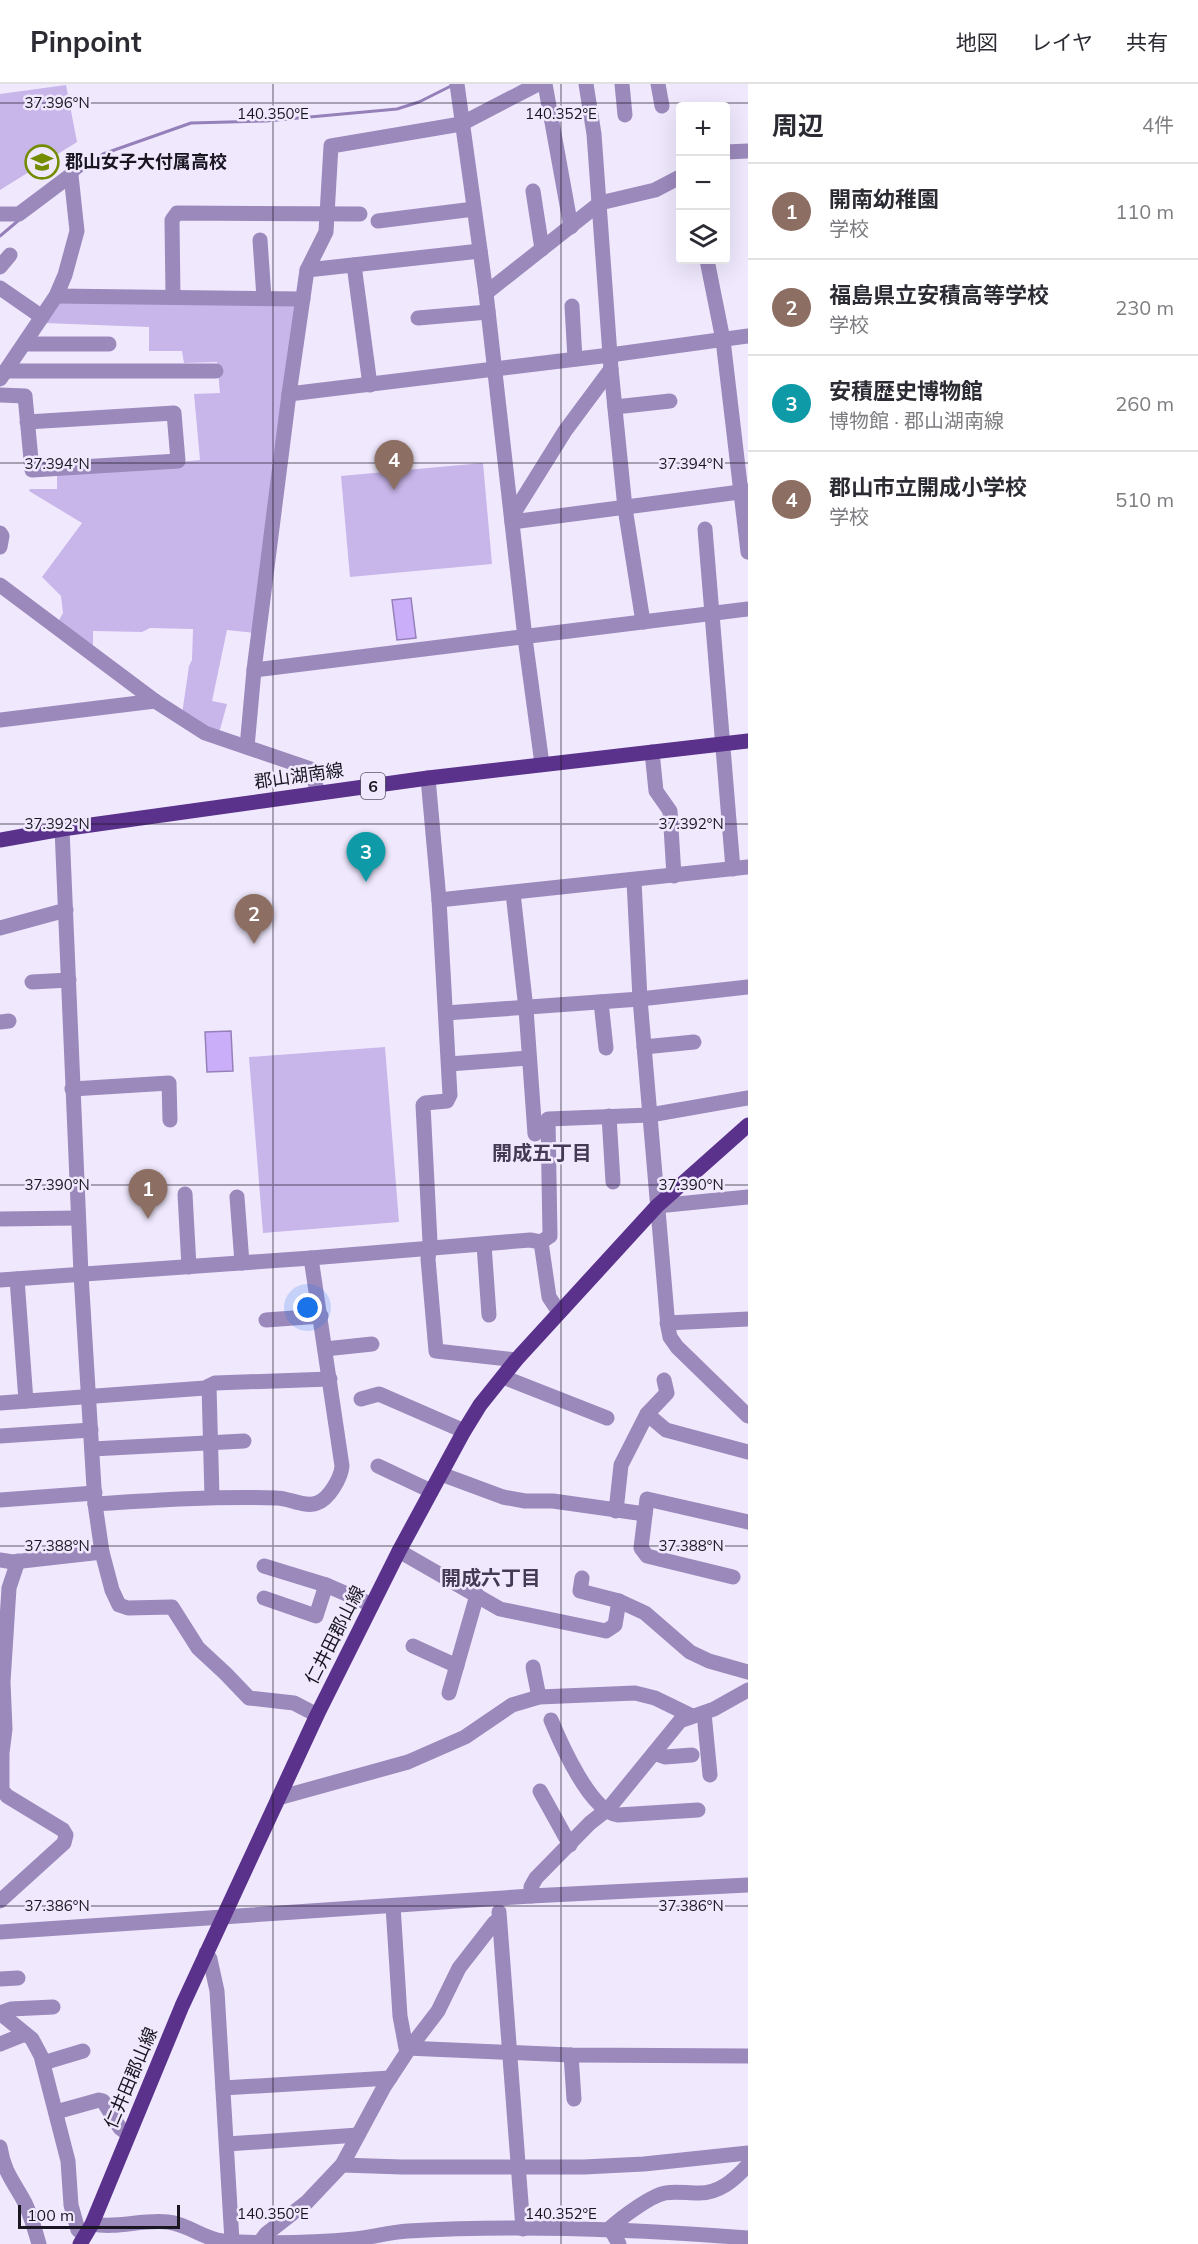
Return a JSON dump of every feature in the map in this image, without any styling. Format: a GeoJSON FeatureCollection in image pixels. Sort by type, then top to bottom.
{"type":"FeatureCollection","features":[{"type":"Feature","properties":{"kind":"main road","name":"郡山湖南線"},"geometry":{"type":"LineString","coordinates":[[0,840],[62,829],[428,778],[748,741]]}},
{"type":"Feature","properties":{"kind":"main road","name":"仁井田郡山線"},"geometry":{"type":"LineString","coordinates":[[86,2234],[206,1953],[317,1715],[399,1551],[464,1431],[516,1360],[657,1206],[748,1125]]}},
{"type":"Feature","properties":{"kind":"street"},"geometry":{"type":"LineString","coordinates":[[457,84],[486,293],[525,638],[542,764]]}},
{"type":"Feature","properties":{"kind":"street"},"geometry":{"type":"LineString","coordinates":[[247,747],[254,670],[289,394],[307,270],[326,232],[331,146],[461,124],[538,84]]}},
{"type":"Feature","properties":{"kind":"street"},"geometry":{"type":"LineString","coordinates":[[546,84],[571,227]]}},
{"type":"Feature","properties":{"kind":"street"},"geometry":{"type":"LineString","coordinates":[[586,84],[594,134],[610,362],[625,508],[643,622]]}},
{"type":"Feature","properties":{"kind":"street"},"geometry":{"type":"LineString","coordinates":[[622,84],[625,115]]}},
{"type":"Feature","properties":{"kind":"street"},"geometry":{"type":"LineString","coordinates":[[658,84],[662,106]]}},
{"type":"Feature","properties":{"kind":"street"},"geometry":{"type":"LineString","coordinates":[[730,152],[748,151]]}},
{"type":"Feature","properties":{"kind":"street"},"geometry":{"type":"LineString","coordinates":[[0,214],[19,214],[71,175],[77,231],[65,274],[56,296],[3,375]]}},
{"type":"Feature","properties":{"kind":"street"},"geometry":{"type":"LineString","coordinates":[[486,293],[600,203],[654,190],[676,179]]}},
{"type":"Feature","properties":{"kind":"street"},"geometry":{"type":"LineString","coordinates":[[533,191],[542,249]]}},
{"type":"Feature","properties":{"kind":"street"},"geometry":{"type":"LineString","coordinates":[[378,222],[474,209]]}},
{"type":"Feature","properties":{"kind":"street"},"geometry":{"type":"LineString","coordinates":[[173,297],[172,220],[177,213],[328,212],[360,214]]}},
{"type":"Feature","properties":{"kind":"street"},"geometry":{"type":"LineString","coordinates":[[260,240],[264,298]]}},
{"type":"Feature","properties":{"kind":"street"},"geometry":{"type":"LineString","coordinates":[[307,270],[480,250]]}},
{"type":"Feature","properties":{"kind":"street"},"geometry":{"type":"LineString","coordinates":[[0,267],[10,255]]}},
{"type":"Feature","properties":{"kind":"street"},"geometry":{"type":"LineString","coordinates":[[262,270],[266,263],[274,260]]}},
{"type":"Feature","properties":{"kind":"street"},"geometry":{"type":"LineString","coordinates":[[708,264],[723,340],[744,492],[748,552]]}},
{"type":"Feature","properties":{"kind":"street"},"geometry":{"type":"LineString","coordinates":[[354,265],[370,385]]}},
{"type":"Feature","properties":{"kind":"street"},"geometry":{"type":"LineString","coordinates":[[0,288],[42,317]]}},
{"type":"Feature","properties":{"kind":"street"},"geometry":{"type":"LineString","coordinates":[[56,296],[303,299]]}},
{"type":"Feature","properties":{"kind":"street"},"geometry":{"type":"LineString","coordinates":[[572,306],[575,358]]}},
{"type":"Feature","properties":{"kind":"street"},"geometry":{"type":"LineString","coordinates":[[418,318],[488,312]]}},
{"type":"Feature","properties":{"kind":"street"},"geometry":{"type":"LineString","coordinates":[[289,394],[575,358],[610,362],[748,336]]}},
{"type":"Feature","properties":{"kind":"street"},"geometry":{"type":"LineString","coordinates":[[24,344],[108,344]]}},
{"type":"Feature","properties":{"kind":"street"},"geometry":{"type":"LineString","coordinates":[[512,519],[610,362]]}},
{"type":"Feature","properties":{"kind":"street"},"geometry":{"type":"LineString","coordinates":[[3,375],[216,371]]}},
{"type":"Feature","properties":{"kind":"street"},"geometry":{"type":"LineString","coordinates":[[0,395],[25,396],[27,422],[32,470],[178,461],[174,413],[27,422]]}},
{"type":"Feature","properties":{"kind":"street"},"geometry":{"type":"LineString","coordinates":[[615,407],[670,401]]}},
{"type":"Feature","properties":{"kind":"street"},"geometry":{"type":"LineString","coordinates":[[512,519],[625,508],[744,492]]}},
{"type":"Feature","properties":{"kind":"street"},"geometry":{"type":"LineString","coordinates":[[439,900],[741,868],[723,744],[705,529]]}},
{"type":"Feature","properties":{"kind":"street"},"geometry":{"type":"LineString","coordinates":[[0,533],[2,536],[0,547]]}},
{"type":"Feature","properties":{"kind":"street"},"geometry":{"type":"LineString","coordinates":[[0,585],[155,701],[205,733],[311,769],[318,793]]}},
{"type":"Feature","properties":{"kind":"street"},"geometry":{"type":"LineString","coordinates":[[254,670],[748,609]]}},
{"type":"Feature","properties":{"kind":"street"},"geometry":{"type":"LineString","coordinates":[[0,720],[155,701]]}},
{"type":"Feature","properties":{"kind":"street"},"geometry":{"type":"LineString","coordinates":[[652,752],[656,791],[670,811],[674,876]]}},
{"type":"Feature","properties":{"kind":"street"},"geometry":{"type":"LineString","coordinates":[[428,778],[439,900],[449,1064],[449,1101],[425,1103],[423,1106],[428,1259],[436,1352],[516,1360]]}},
{"type":"Feature","properties":{"kind":"street"},"geometry":{"type":"LineString","coordinates":[[62,829],[78,1218],[95,1499],[102,1552],[112,1590],[119,1605],[128,1608],[172,1607],[198,1648],[246,1696],[253,1700],[294,1703],[317,1715]]}},
{"type":"Feature","properties":{"kind":"street"},"geometry":{"type":"LineString","coordinates":[[634,881],[640,999],[670,1337],[676,1347],[748,1416]]}},
{"type":"Feature","properties":{"kind":"street"},"geometry":{"type":"LineString","coordinates":[[0,1280],[530,1240],[541,1242],[550,1236],[535,1134],[526,1009],[513,893]]}},
{"type":"Feature","properties":{"kind":"street"},"geometry":{"type":"LineString","coordinates":[[0,928],[66,910]]}},
{"type":"Feature","properties":{"kind":"street"},"geometry":{"type":"LineString","coordinates":[[32,982],[69,980]]}},
{"type":"Feature","properties":{"kind":"street"},"geometry":{"type":"LineString","coordinates":[[446,1013],[526,1009],[748,987]]}},
{"type":"Feature","properties":{"kind":"street"},"geometry":{"type":"LineString","coordinates":[[601,1002],[606,1048]]}},
{"type":"Feature","properties":{"kind":"street"},"geometry":{"type":"LineString","coordinates":[[644,1047],[694,1042]]}},
{"type":"Feature","properties":{"kind":"street"},"geometry":{"type":"LineString","coordinates":[[449,1064],[530,1058]]}},
{"type":"Feature","properties":{"kind":"street"},"geometry":{"type":"LineString","coordinates":[[72,1089],[169,1083],[170,1120]]}},
{"type":"Feature","properties":{"kind":"street"},"geometry":{"type":"LineString","coordinates":[[535,1134],[548,1119],[650,1115],[748,1098]]}},
{"type":"Feature","properties":{"kind":"street"},"geometry":{"type":"LineString","coordinates":[[609,1116],[613,1182]]}},
{"type":"Feature","properties":{"kind":"street"},"geometry":{"type":"LineString","coordinates":[[185,1194],[189,1266]]}},
{"type":"Feature","properties":{"kind":"street"},"geometry":{"type":"LineString","coordinates":[[237,1197],[242,1263]]}},
{"type":"Feature","properties":{"kind":"street"},"geometry":{"type":"LineString","coordinates":[[657,1206],[748,1197]]}},
{"type":"Feature","properties":{"kind":"street"},"geometry":{"type":"LineString","coordinates":[[0,1219],[78,1218]]}},
{"type":"Feature","properties":{"kind":"street"},"geometry":{"type":"LineString","coordinates":[[541,1242],[549,1297],[559,1312]]}},
{"type":"Feature","properties":{"kind":"street"},"geometry":{"type":"LineString","coordinates":[[484,1245],[489,1315]]}},
{"type":"Feature","properties":{"kind":"street"},"geometry":{"type":"LineString","coordinates":[[0,1500],[212,1497],[284,1498],[314,1504],[324,1499],[340,1476],[342,1469],[311,1258]]}},
{"type":"Feature","properties":{"kind":"street"},"geometry":{"type":"LineString","coordinates":[[17,1279],[27,1401]]}},
{"type":"Feature","properties":{"kind":"street"},"geometry":{"type":"LineString","coordinates":[[266,1320],[321,1316]]}},
{"type":"Feature","properties":{"kind":"street"},"geometry":{"type":"LineString","coordinates":[[668,1323],[748,1319]]}},
{"type":"Feature","properties":{"kind":"street"},"geometry":{"type":"LineString","coordinates":[[325,1348],[372,1344]]}},
{"type":"Feature","properties":{"kind":"street"},"geometry":{"type":"LineString","coordinates":[[502,1377],[607,1418]]}},
{"type":"Feature","properties":{"kind":"street"},"geometry":{"type":"LineString","coordinates":[[0,1403],[205,1388],[215,1383],[330,1378]]}},
{"type":"Feature","properties":{"kind":"street"},"geometry":{"type":"LineString","coordinates":[[616,1510],[621,1465],[647,1414],[667,1393],[664,1380]]}},
{"type":"Feature","properties":{"kind":"street"},"geometry":{"type":"LineString","coordinates":[[209,1386],[212,1497]]}},
{"type":"Feature","properties":{"kind":"street"},"geometry":{"type":"LineString","coordinates":[[361,1399],[379,1394],[464,1431]]}},
{"type":"Feature","properties":{"kind":"street"},"geometry":{"type":"LineString","coordinates":[[647,1414],[666,1430],[748,1452]]}},
{"type":"Feature","properties":{"kind":"street"},"geometry":{"type":"LineString","coordinates":[[0,1436],[91,1430]]}},
{"type":"Feature","properties":{"kind":"street"},"geometry":{"type":"LineString","coordinates":[[92,1449],[244,1441]]}},
{"type":"Feature","properties":{"kind":"street"},"geometry":{"type":"LineString","coordinates":[[378,1466],[431,1491]]}},
{"type":"Feature","properties":{"kind":"street"},"geometry":{"type":"LineString","coordinates":[[441,1474],[503,1497],[525,1501],[553,1501],[645,1514]]}},
{"type":"Feature","properties":{"kind":"street"},"geometry":{"type":"LineString","coordinates":[[733,1577],[647,1556],[641,1548],[647,1499],[748,1522]]}},
{"type":"Feature","properties":{"kind":"street"},"geometry":{"type":"LineString","coordinates":[[399,1551],[504,1610],[606,1631],[615,1625],[619,1600]]}},
{"type":"Feature","properties":{"kind":"street"},"geometry":{"type":"LineString","coordinates":[[0,1560],[18,1561],[102,1552]]}},
{"type":"Feature","properties":{"kind":"street"},"geometry":{"type":"LineString","coordinates":[[0,1901],[64,1844],[66,1838],[63,1830],[7,1796],[2,1790],[2,1749],[5,1729],[3,1682],[9,1588],[18,1561]]}},
{"type":"Feature","properties":{"kind":"street"},"geometry":{"type":"LineString","coordinates":[[264,1566],[326,1585],[372,1605]]}},
{"type":"Feature","properties":{"kind":"street"},"geometry":{"type":"LineString","coordinates":[[582,1578],[580,1591],[619,1600],[651,1616],[690,1653],[748,1672]]}},
{"type":"Feature","properties":{"kind":"street"},"geometry":{"type":"LineString","coordinates":[[264,1598],[316,1616],[326,1585]]}},
{"type":"Feature","properties":{"kind":"street"},"geometry":{"type":"LineString","coordinates":[[449,1693],[477,1595]]}},
{"type":"Feature","properties":{"kind":"street"},"geometry":{"type":"LineString","coordinates":[[413,1646],[457,1666]]}},
{"type":"Feature","properties":{"kind":"street"},"geometry":{"type":"LineString","coordinates":[[533,1667],[539,1697]]}},
{"type":"Feature","properties":{"kind":"street"},"geometry":{"type":"LineString","coordinates":[[531,1896],[531,1887],[536,1878],[590,1823],[606,1810],[680,1721],[718,1707],[748,1690]]}},
{"type":"Feature","properties":{"kind":"street"},"geometry":{"type":"LineString","coordinates":[[278,1798],[418,1758],[465,1737],[506,1708],[539,1697],[635,1692],[698,1714]]}},
{"type":"Feature","properties":{"kind":"street"},"geometry":{"type":"LineString","coordinates":[[698,1714],[711,1775]]}},
{"type":"Feature","properties":{"kind":"street"},"geometry":{"type":"LineString","coordinates":[[551,1720],[569,1761],[584,1785],[608,1813],[618,1815],[698,1810]]}},
{"type":"Feature","properties":{"kind":"street"},"geometry":{"type":"LineString","coordinates":[[654,1754],[665,1757],[692,1755]]}},
{"type":"Feature","properties":{"kind":"street"},"geometry":{"type":"LineString","coordinates":[[540,1791],[570,1845]]}},
{"type":"Feature","properties":{"kind":"street"},"geometry":{"type":"LineString","coordinates":[[0,1932],[531,1896],[748,1885]]}},
{"type":"Feature","properties":{"kind":"street"},"geometry":{"type":"LineString","coordinates":[[498,1899],[523,2229]]}},
{"type":"Feature","properties":{"kind":"street"},"geometry":{"type":"LineString","coordinates":[[393,1906],[404,2047],[571,2055],[748,2056]]}},
{"type":"Feature","properties":{"kind":"street"},"geometry":{"type":"LineString","coordinates":[[260,2242],[266,2234],[307,2202],[342,2165],[390,2078],[438,2011],[459,1968],[499,1919]]}},
{"type":"Feature","properties":{"kind":"street"},"geometry":{"type":"LineString","coordinates":[[206,1953],[210,1959],[217,1991],[232,2241]]}},
{"type":"Feature","properties":{"kind":"street"},"geometry":{"type":"LineString","coordinates":[[0,1979],[18,1978]]}},
{"type":"Feature","properties":{"kind":"street"},"geometry":{"type":"LineString","coordinates":[[52,2007],[10,2009],[0,2013],[32,2039],[44,2063],[69,2168],[71,2205],[78,2230],[86,2234],[107,2226],[175,2222],[206,2241],[339,2240],[408,2231],[610,2228],[748,2238]]}},
{"type":"Feature","properties":{"kind":"street"},"geometry":{"type":"LineString","coordinates":[[0,2044],[26,2034]]}},
{"type":"Feature","properties":{"kind":"street"},"geometry":{"type":"LineString","coordinates":[[44,2063],[83,2050]]}},
{"type":"Feature","properties":{"kind":"street"},"geometry":{"type":"LineString","coordinates":[[571,2055],[574,2099]]}},
{"type":"Feature","properties":{"kind":"street"},"geometry":{"type":"LineString","coordinates":[[223,2088],[390,2078]]}},
{"type":"Feature","properties":{"kind":"street"},"geometry":{"type":"LineString","coordinates":[[56,2112],[99,2100],[103,2101],[120,2128],[128,2134]]}},
{"type":"Feature","properties":{"kind":"street"},"geometry":{"type":"LineString","coordinates":[[227,2144],[358,2135]]}},
{"type":"Feature","properties":{"kind":"street"},"geometry":{"type":"LineString","coordinates":[[342,2165],[617,2166],[748,2153]]}},
{"type":"Feature","properties":{"kind":"street"},"geometry":{"type":"LineString","coordinates":[[1,2157],[32,2219],[39,2244]]}},
{"type":"Feature","properties":{"kind":"street"},"geometry":{"type":"LineString","coordinates":[[610,2228],[658,2195],[700,2194],[716,2190],[731,2182],[748,2165]]}},
{"type":"Feature","properties":{"kind":"street"},"geometry":{"type":"LineString","coordinates":[[610,2228],[619,2244]]}},
{"type":"Feature","properties":{"kind":"shaded area"},"geometry":{"type":"Polygon","coordinates":[[[66,85],[77,142],[0,190],[0,94],[66,85]]]}},
{"type":"Feature","properties":{"kind":"shaded area"},"geometry":{"type":"Polygon","coordinates":[[[60,299],[296,302],[255,633],[227,630],[212,701],[227,704],[219,733],[182,714],[189,666],[192,660],[193,629],[150,628],[142,632],[93,631],[93,649],[58,622],[63,613],[61,596],[42,577],[82,523],[29,491],[30,489],[57,489],[57,473],[200,460],[194,394],[220,393],[217,362],[184,363],[182,351],[149,351],[149,327],[44,323],[60,299]]]}},
{"type":"Feature","properties":{"kind":"shaded area"},"geometry":{"type":"Polygon","coordinates":[[[483,463],[492,564],[350,577],[341,476],[483,463]]]}},
{"type":"Feature","properties":{"kind":"shaded area"},"geometry":{"type":"Polygon","coordinates":[[[411,598],[416,638],[397,640],[392,600],[411,598]]]}},
{"type":"Feature","properties":{"kind":"shaded area"},"geometry":{"type":"Polygon","coordinates":[[[231,1031],[233,1071],[207,1072],[205,1032],[231,1031]]]}},
{"type":"Feature","properties":{"kind":"shaded area"},"geometry":{"type":"Polygon","coordinates":[[[385,1047],[399,1222],[263,1233],[249,1057],[385,1047]]]}},
{"type":"Feature","properties":{"kind":"waterway"},"geometry":{"type":"LineString","coordinates":[[76,175],[103,154],[191,123],[266,121],[397,109],[419,102],[453,85]]}},
{"type":"Feature","properties":{"kind":"waterway"},"geometry":{"type":"LineString","coordinates":[[0,236],[19,220]]}},
{"type":"Feature","properties":{"kind":"place","name":"郡山女子大付属高校"},"geometry":{"type":"Point","coordinates":[42,162]}},
{"type":"Feature","properties":{"kind":"place","name":"郡山市立開成小学校"},"geometry":{"type":"Point","coordinates":[394,490]}},
{"type":"Feature","properties":{"kind":"place","name":"安積歴史博物館"},"geometry":{"type":"Point","coordinates":[366,882]}},
{"type":"Feature","properties":{"kind":"place","name":"福島県立安積高等学校"},"geometry":{"type":"Point","coordinates":[254,944]}},
{"type":"Feature","properties":{"kind":"place","name":"開南幼稚園"},"geometry":{"type":"Point","coordinates":[148,1219]}},
{"type":"Feature","properties":{"kind":"district","name":"開成五丁目"},"geometry":{"type":"Point","coordinates":[542,1153]}},
{"type":"Feature","properties":{"kind":"district","name":"開成六丁目"},"geometry":{"type":"Point","coordinates":[491,1578]}}]}
